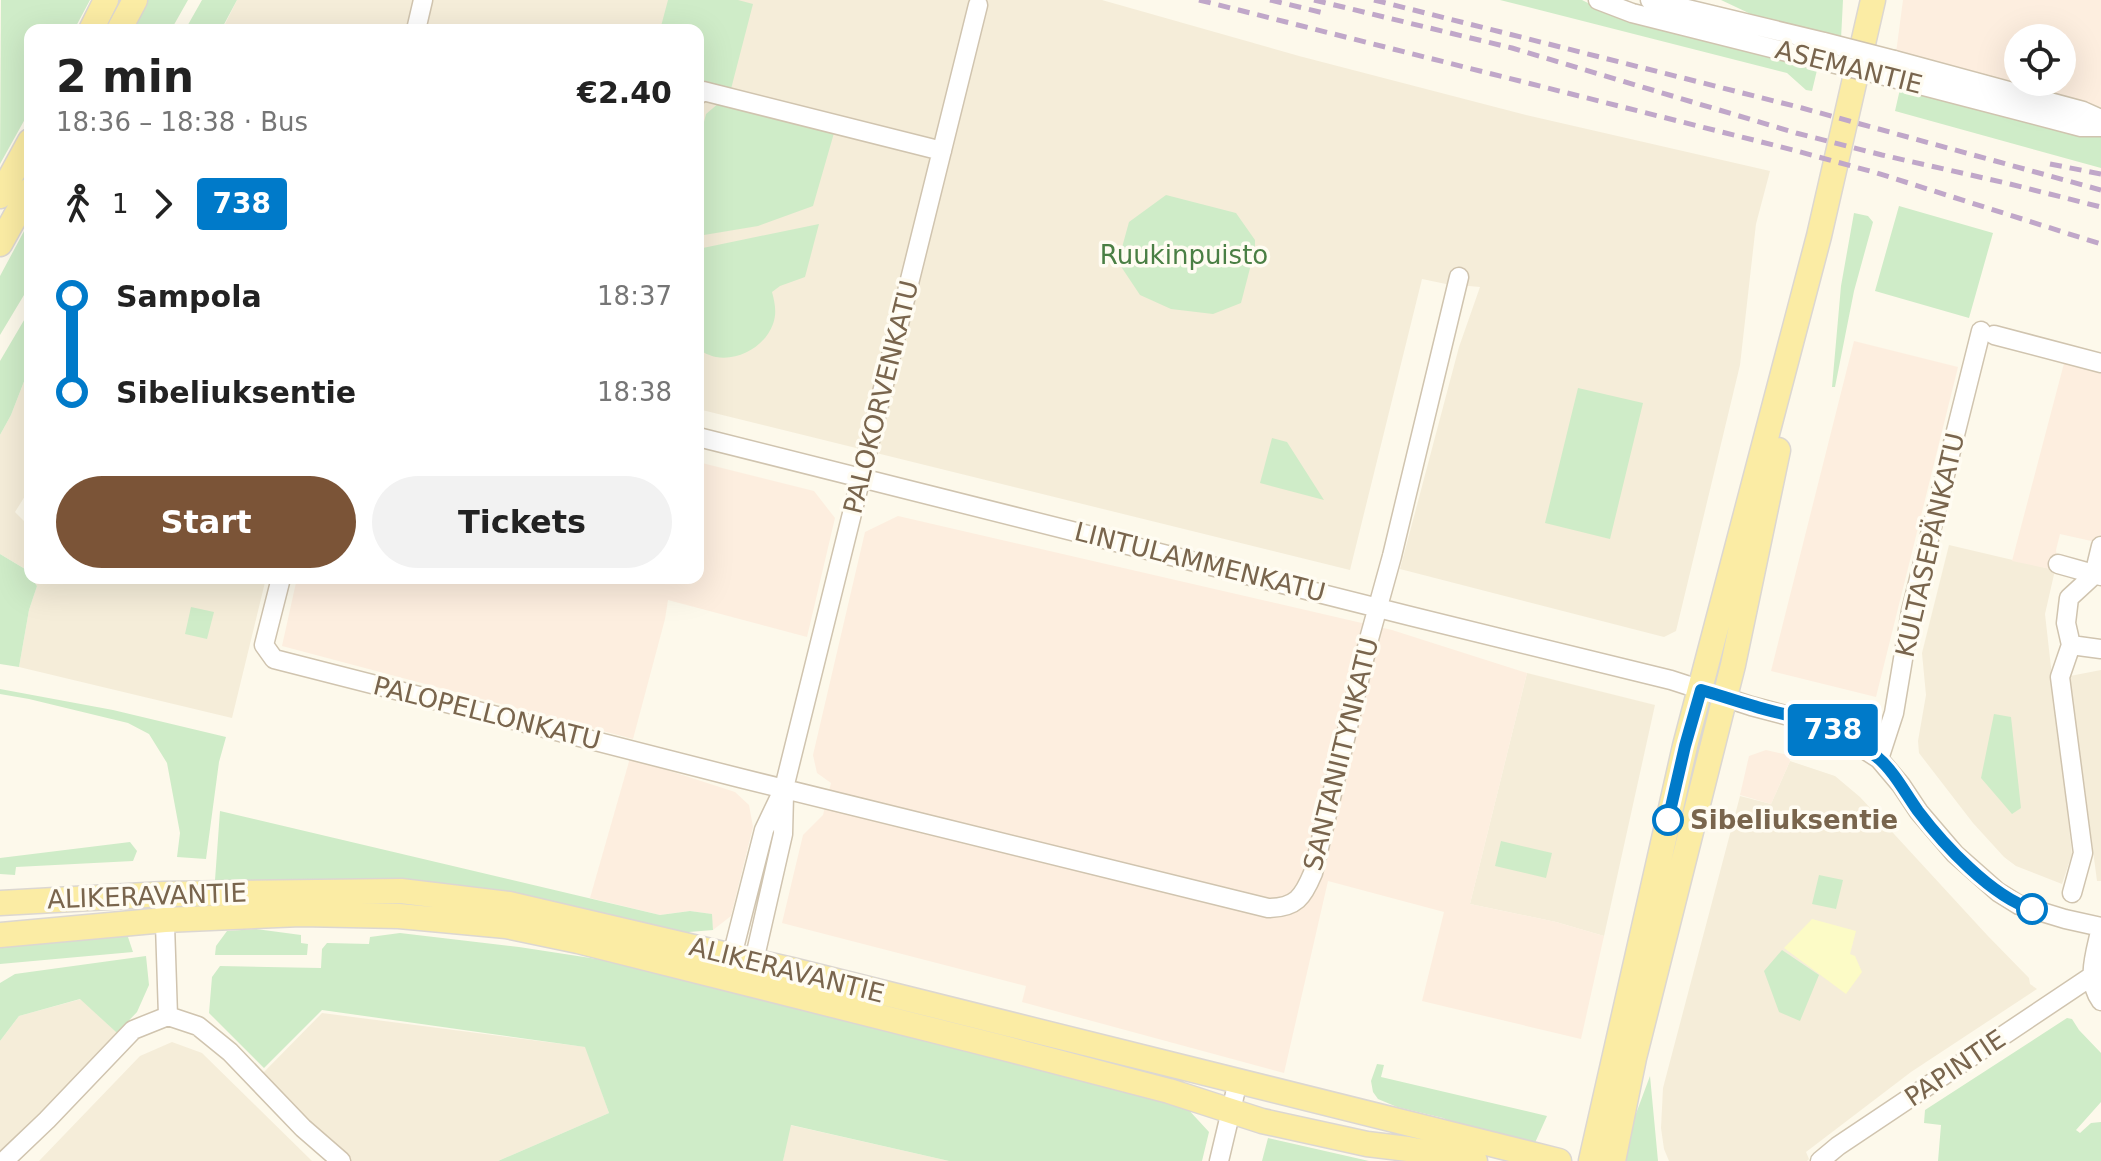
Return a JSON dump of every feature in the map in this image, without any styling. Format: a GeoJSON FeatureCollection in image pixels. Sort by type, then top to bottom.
{"type":"FeatureCollection","features":[{"type":"Feature","properties":{"kind":"main road"},"geometry":{"type":"LineString","coordinates":[[94,24],[106,0]]}},
{"type":"Feature","properties":{"kind":"main road"},"geometry":{"type":"LineString","coordinates":[[122,24],[135,0]]}},
{"type":"Feature","properties":{"kind":"main road"},"geometry":{"type":"LineString","coordinates":[[1591,1161],[1685,746],[1819,236],[1873,0]]}},
{"type":"Feature","properties":{"kind":"main road"},"geometry":{"type":"LineString","coordinates":[[1867,33],[1881,0]]}},
{"type":"Feature","properties":{"kind":"main road"},"geometry":{"type":"LineString","coordinates":[[0,196],[24,152]]}},
{"type":"Feature","properties":{"kind":"main road"},"geometry":{"type":"LineString","coordinates":[[0,244],[24,201]]}},
{"type":"Feature","properties":{"kind":"main road"},"geometry":{"type":"LineString","coordinates":[[1613,1161],[1634,1058],[1725,697],[1786,412],[1819,236]]}},
{"type":"Feature","properties":{"kind":"main road","name":"ALIKERAVANTIE"},"geometry":{"type":"LineString","coordinates":[[0,903],[164,894],[401,891],[509,904],[741,966],[1169,1091],[1230,1112],[1367,1144],[1475,1161]]}},
{"type":"Feature","properties":{"kind":"main road","name":"ALIKERAVANTIE"},"geometry":{"type":"LineString","coordinates":[[0,935],[165,920],[286,914],[385,915],[506,926],[578,941],[741,966],[1238,1081],[1559,1161]]}},
{"type":"Feature","properties":{"kind":"street"},"geometry":{"type":"LineString","coordinates":[[417,24],[423,0]]}},
{"type":"Feature","properties":{"kind":"street","name":"ASEMANTIE"},"geometry":{"type":"LineString","coordinates":[[1650,0],[1678,3],[1822,51]]}},
{"type":"Feature","properties":{"kind":"street","name":"ASEMANTIE"},"geometry":{"type":"LineString","coordinates":[[1598,1],[1632,13],[1822,51],[1892,69],[2081,127],[2101,127]]}},
{"type":"Feature","properties":{"kind":"street","name":"PALOKORVENKATU"},"geometry":{"type":"LineString","coordinates":[[741,966],[783,834],[784,788],[978,5]]}},
{"type":"Feature","properties":{"kind":"street","name":"ASEMANTIE"},"geometry":{"type":"LineString","coordinates":[[1892,69],[2042,99],[2101,119]]}},
{"type":"Feature","properties":{"kind":"street"},"geometry":{"type":"LineString","coordinates":[[704,91],[942,151]]}},
{"type":"Feature","properties":{"kind":"street","name":"SANTANIITYNKATU"},"geometry":{"type":"LineString","coordinates":[[784,788],[1268,908],[1294,903],[1305,892],[1313,873],[1459,277]]}},
{"type":"Feature","properties":{"kind":"street","name":"KULTASEPÄNKATU"},"geometry":{"type":"LineString","coordinates":[[1879,759],[1894,713],[1914,599],[1988,333],[2101,363]]}},
{"type":"Feature","properties":{"kind":"street","name":"LINTULAMMENKATU"},"geometry":{"type":"LineString","coordinates":[[704,438],[1671,680],[1819,724],[1879,759],[1955,854],[1998,892],[2019,905],[2101,927]]}},
{"type":"Feature","properties":{"kind":"street"},"geometry":{"type":"LineString","coordinates":[[2072,893],[2083,853],[2060,677],[2071,645],[2066,623],[2069,598],[2098,575],[2101,546]]}},
{"type":"Feature","properties":{"kind":"street"},"geometry":{"type":"LineString","coordinates":[[2058,564],[2098,575]]}},
{"type":"Feature","properties":{"kind":"street","name":"PALOPELLONKATU"},"geometry":{"type":"LineString","coordinates":[[279,584],[264,645],[274,659],[784,788]]}},
{"type":"Feature","properties":{"kind":"street"},"geometry":{"type":"LineString","coordinates":[[2071,645],[2101,649]]}},
{"type":"Feature","properties":{"kind":"street"},"geometry":{"type":"LineString","coordinates":[[164,894],[168,1016]]}},
{"type":"Feature","properties":{"kind":"street"},"geometry":{"type":"LineString","coordinates":[[2101,927],[2092,976],[2101,1001]]}},
{"type":"Feature","properties":{"kind":"street","name":"PAPINTIE"},"geometry":{"type":"LineString","coordinates":[[1820,1161],[2092,976]]}},
{"type":"Feature","properties":{"kind":"street"},"geometry":{"type":"LineString","coordinates":[[4,1161],[133,1030],[168,1016],[198,1026],[230,1052],[303,1128],[341,1161]]}},
{"type":"Feature","properties":{"kind":"street"},"geometry":{"type":"LineString","coordinates":[[1219,1161],[1238,1081]]}},
{"type":"Feature","properties":{"kind":"shaded area"},"geometry":{"type":"Polygon","coordinates":[[[237,0],[1102,0],[1299,56],[1526,115],[1770,171],[1756,224],[1740,365],[1676,631],[1664,637],[1400,569],[1459,347],[1480,287],[1422,279],[1350,570],[704,410],[704,24],[225,24],[237,0]]]}},
{"type":"Feature","properties":{"kind":"shaded area"},"geometry":{"type":"Polygon","coordinates":[[[1903,0],[2101,0],[2101,107],[2059,96],[2076,96],[2076,24],[2004,24],[2004,81],[1896,53],[1903,0]]]}},
{"type":"Feature","properties":{"kind":"shaded area"},"geometry":{"type":"Polygon","coordinates":[[[1854,341],[1958,367],[1876,697],[1771,671],[1854,341]]]}},
{"type":"Feature","properties":{"kind":"shaded area"},"geometry":{"type":"Polygon","coordinates":[[[2068,348],[2101,357],[2101,534],[2096,542],[2060,534],[2055,570],[2012,561],[2068,348]]]}},
{"type":"Feature","properties":{"kind":"shaded area"},"geometry":{"type":"Polygon","coordinates":[[[24,381],[24,498],[15,512],[24,521],[24,568],[0,554],[0,435],[24,381]]]}},
{"type":"Feature","properties":{"kind":"shaded area"},"geometry":{"type":"Polygon","coordinates":[[[704,464],[814,491],[835,518],[807,637],[668,600],[633,739],[282,646],[296,584],[704,584],[704,464]]]}},
{"type":"Feature","properties":{"kind":"shaded area"},"geometry":{"type":"Polygon","coordinates":[[[898,516],[1392,630],[1527,673],[1470,904],[1556,922],[1604,936],[1581,1039],[1422,1001],[1444,912],[1328,881],[1284,1073],[1022,1002],[1026,986],[782,923],[803,835],[823,815],[831,783],[817,773],[813,755],[865,532],[898,516]]]}},
{"type":"Feature","properties":{"kind":"shaded area"},"geometry":{"type":"Polygon","coordinates":[[[1949,545],[2055,570],[2045,614],[2072,854],[2062,884],[2016,866],[2004,857],[1973,823],[1919,753],[1918,741],[1926,695],[1922,653],[1949,545]]]}},
{"type":"Feature","properties":{"kind":"shaded area"},"geometry":{"type":"Polygon","coordinates":[[[265,584],[232,718],[19,667],[29,610],[37,586],[265,584]]]}},
{"type":"Feature","properties":{"kind":"shaded area"},"geometry":{"type":"Polygon","coordinates":[[[2101,670],[2101,881],[2097,881],[2070,676],[2101,670]]]}},
{"type":"Feature","properties":{"kind":"shaded area"},"geometry":{"type":"Polygon","coordinates":[[[1527,673],[1655,705],[1604,936],[1556,922],[1470,904],[1527,673]]]}},
{"type":"Feature","properties":{"kind":"shaded area"},"geometry":{"type":"Polygon","coordinates":[[[1766,750],[1788,755],[1790,761],[1771,804],[1740,795],[1749,756],[1766,750]]]}},
{"type":"Feature","properties":{"kind":"shaded area"},"geometry":{"type":"Polygon","coordinates":[[[630,758],[735,792],[749,805],[753,827],[731,916],[713,930],[711,914],[690,911],[660,915],[590,898],[630,758]]]}},
{"type":"Feature","properties":{"kind":"shaded area"},"geometry":{"type":"Polygon","coordinates":[[[1790,761],[1835,776],[1860,797],[2037,989],[1911,1072],[1806,1152],[1807,1161],[1669,1161],[1661,1128],[1663,1088],[1740,796],[1771,804],[1790,761]]]}},
{"type":"Feature","properties":{"kind":"shaded area"},"geometry":{"type":"Polygon","coordinates":[[[81,999],[117,1033],[41,1116],[0,1152],[0,1041],[19,1016],[81,999]]]}},
{"type":"Feature","properties":{"kind":"shaded area"},"geometry":{"type":"Polygon","coordinates":[[[322,1013],[586,1047],[609,1113],[498,1161],[349,1161],[313,1128],[263,1073],[322,1013]]]}},
{"type":"Feature","properties":{"kind":"shaded area"},"geometry":{"type":"Polygon","coordinates":[[[172,1042],[202,1053],[312,1161],[39,1161],[140,1056],[172,1042]]]}},
{"type":"Feature","properties":{"kind":"shaded area"},"geometry":{"type":"Polygon","coordinates":[[[790,1125],[949,1161],[783,1161],[790,1125]]]}},
{"type":"Feature","properties":{"kind":"green space"},"geometry":{"type":"Polygon","coordinates":[[[1,0],[90,0],[77,24],[24,24],[24,121],[0,164],[1,0]]]}},
{"type":"Feature","properties":{"kind":"green space"},"geometry":{"type":"Polygon","coordinates":[[[147,0],[188,0],[174,24],[134,24],[147,0]]]}},
{"type":"Feature","properties":{"kind":"green space"},"geometry":{"type":"Polygon","coordinates":[[[202,0],[237,0],[224,24],[188,24],[202,0]]]}},
{"type":"Feature","properties":{"kind":"green space"},"geometry":{"type":"Polygon","coordinates":[[[668,0],[738,0],[753,4],[731,89],[704,82],[704,24],[662,24],[668,0]]]}},
{"type":"Feature","properties":{"kind":"green space"},"geometry":{"type":"Polygon","coordinates":[[[1500,0],[1582,0],[1596,7],[1818,66],[1812,91],[1806,90],[1787,73],[1500,0]]]}},
{"type":"Feature","properties":{"kind":"green space"},"geometry":{"type":"Polygon","coordinates":[[[1721,0],[1843,0],[1841,39],[1755,16],[1721,0]]]}},
{"type":"Feature","properties":{"kind":"green space"},"geometry":{"type":"Polygon","coordinates":[[[1900,89],[2101,135],[2101,168],[1895,111],[1900,89]]]}},
{"type":"Feature","properties":{"kind":"green space"},"geometry":{"type":"Polygon","coordinates":[[[719,103],[834,133],[813,206],[758,226],[704,235],[706,114],[719,103]]]}},
{"type":"Feature","properties":{"kind":"green space","name":"Ruukinpuisto"},"geometry":{"type":"Polygon","coordinates":[[[1166,195],[1236,213],[1255,240],[1241,303],[1213,314],[1171,309],[1140,295],[1118,262],[1129,222],[1166,195]]]}},
{"type":"Feature","properties":{"kind":"green space"},"geometry":{"type":"Polygon","coordinates":[[[1899,206],[1993,233],[1969,318],[1875,291],[1899,206]]]}},
{"type":"Feature","properties":{"kind":"green space"},"geometry":{"type":"Polygon","coordinates":[[[1854,213],[1868,216],[1873,222],[1854,291],[1835,387],[1832,387],[1841,286],[1854,213]]]}},
{"type":"Feature","properties":{"kind":"green space"},"geometry":{"type":"Polygon","coordinates":[[[819,224],[805,277],[772,292],[775,316],[769,332],[758,345],[734,357],[716,357],[704,352],[704,248],[819,224]]]}},
{"type":"Feature","properties":{"kind":"green space"},"geometry":{"type":"Polygon","coordinates":[[[24,231],[24,295],[0,335],[0,276],[24,231]]]}},
{"type":"Feature","properties":{"kind":"green space"},"geometry":{"type":"Polygon","coordinates":[[[24,320],[24,381],[0,435],[0,361],[24,320]]]}},
{"type":"Feature","properties":{"kind":"green space"},"geometry":{"type":"Polygon","coordinates":[[[1578,388],[1643,403],[1610,539],[1545,523],[1578,388]]]}},
{"type":"Feature","properties":{"kind":"green space"},"geometry":{"type":"Polygon","coordinates":[[[1272,438],[1287,442],[1324,500],[1260,483],[1272,438]]]}},
{"type":"Feature","properties":{"kind":"green space"},"geometry":{"type":"Polygon","coordinates":[[[0,554],[24,568],[24,584],[37,586],[29,610],[19,667],[0,664],[0,554]]]}},
{"type":"Feature","properties":{"kind":"green space"},"geometry":{"type":"Polygon","coordinates":[[[191,607],[214,612],[207,639],[185,634],[191,607]]]}},
{"type":"Feature","properties":{"kind":"green space"},"geometry":{"type":"Polygon","coordinates":[[[0,689],[113,710],[226,737],[219,762],[206,859],[177,857],[180,833],[167,763],[149,734],[128,723],[0,694],[0,689]]]}},
{"type":"Feature","properties":{"kind":"green space"},"geometry":{"type":"Polygon","coordinates":[[[1994,714],[2011,717],[2021,808],[2012,814],[1981,778],[1994,714]]]}},
{"type":"Feature","properties":{"kind":"green space"},"geometry":{"type":"Polygon","coordinates":[[[220,811],[660,915],[690,911],[712,914],[713,930],[677,933],[404,884],[215,880],[220,811]]]}},
{"type":"Feature","properties":{"kind":"green space"},"geometry":{"type":"Polygon","coordinates":[[[1501,841],[1552,853],[1546,878],[1495,866],[1501,841]]]}},
{"type":"Feature","properties":{"kind":"green space"},"geometry":{"type":"Polygon","coordinates":[[[130,842],[137,851],[133,861],[16,867],[15,875],[0,874],[0,858],[130,842]]]}},
{"type":"Feature","properties":{"kind":"green space"},"geometry":{"type":"Polygon","coordinates":[[[1819,875],[1843,880],[1836,909],[1812,904],[1819,875]]]}},
{"type":"Feature","properties":{"kind":"green space"},"geometry":{"type":"Polygon","coordinates":[[[256,929],[301,935],[301,943],[308,944],[307,955],[215,955],[216,946],[227,931],[256,929]]]}},
{"type":"Feature","properties":{"kind":"green space"},"geometry":{"type":"Polygon","coordinates":[[[102,933],[128,937],[133,952],[0,964],[0,946],[102,933]]]}},
{"type":"Feature","properties":{"kind":"green space"},"geometry":{"type":"Polygon","coordinates":[[[400,933],[610,961],[1186,1107],[1209,1132],[1202,1161],[949,1161],[791,1125],[783,1161],[498,1161],[609,1113],[585,1047],[322,1010],[264,1068],[209,1013],[212,977],[220,966],[321,968],[322,949],[327,943],[369,944],[370,937],[400,933]]]}},
{"type":"Feature","properties":{"kind":"green space"},"geometry":{"type":"Polygon","coordinates":[[[1782,950],[1819,975],[1800,1021],[1779,1012],[1764,971],[1782,950]]]}},
{"type":"Feature","properties":{"kind":"green space"},"geometry":{"type":"Polygon","coordinates":[[[146,956],[149,985],[137,1012],[117,1033],[80,999],[19,1016],[0,1041],[0,983],[15,974],[146,956]]]}},
{"type":"Feature","properties":{"kind":"green space"},"geometry":{"type":"Polygon","coordinates":[[[2067,1018],[2072,1019],[2101,1053],[2101,1102],[2076,1130],[2080,1133],[2091,1123],[2101,1122],[2101,1161],[1938,1161],[1941,1125],[1924,1123],[1925,1110],[2067,1018]]]}},
{"type":"Feature","properties":{"kind":"green space"},"geometry":{"type":"Polygon","coordinates":[[[1377,1064],[1384,1065],[1381,1077],[1547,1116],[1534,1145],[1487,1137],[1443,1118],[1378,1099],[1371,1081],[1377,1064]]]}},
{"type":"Feature","properties":{"kind":"green space"},"geometry":{"type":"Polygon","coordinates":[[[1650,1076],[1658,1161],[1624,1161],[1634,1119],[1650,1076]]]}},
{"type":"Feature","properties":{"kind":"green space"},"geometry":{"type":"Polygon","coordinates":[[[1268,1138],[1369,1161],[1262,1161],[1268,1138]]]}},
{"type":"Feature","properties":{"kind":"sand"},"geometry":{"type":"Polygon","coordinates":[[[1812,919],[1856,931],[1850,954],[1855,956],[1862,972],[1846,994],[1784,948],[1812,919]]]}},
{"type":"Feature","properties":{"kind":"railway"},"geometry":{"type":"LineString","coordinates":[[1199,0],[1793,150],[1877,173],[2101,244]]}},
{"type":"Feature","properties":{"kind":"railway"},"geometry":{"type":"LineString","coordinates":[[1270,0],[1328,14]]}},
{"type":"Feature","properties":{"kind":"railway"},"geometry":{"type":"LineString","coordinates":[[1314,0],[1512,48],[1796,133],[2101,207]]}},
{"type":"Feature","properties":{"kind":"railway"},"geometry":{"type":"LineString","coordinates":[[1374,0],[1802,108],[2101,190]]}},
{"type":"Feature","properties":{"kind":"railway"},"geometry":{"type":"LineString","coordinates":[[2050,164],[2101,174]]}},
{"type":"Feature","properties":{"kind":"bus line","name":"738"},"geometry":{"type":"LineString","coordinates":[[1668,820],[1701,690],[1819,724],[1879,759],[1955,854],[1998,892],[2032,909]]}},
{"type":"Feature","properties":{"kind":"place","name":"Sibeliuksentie"},"geometry":{"type":"Point","coordinates":[1668,820]}}]}
